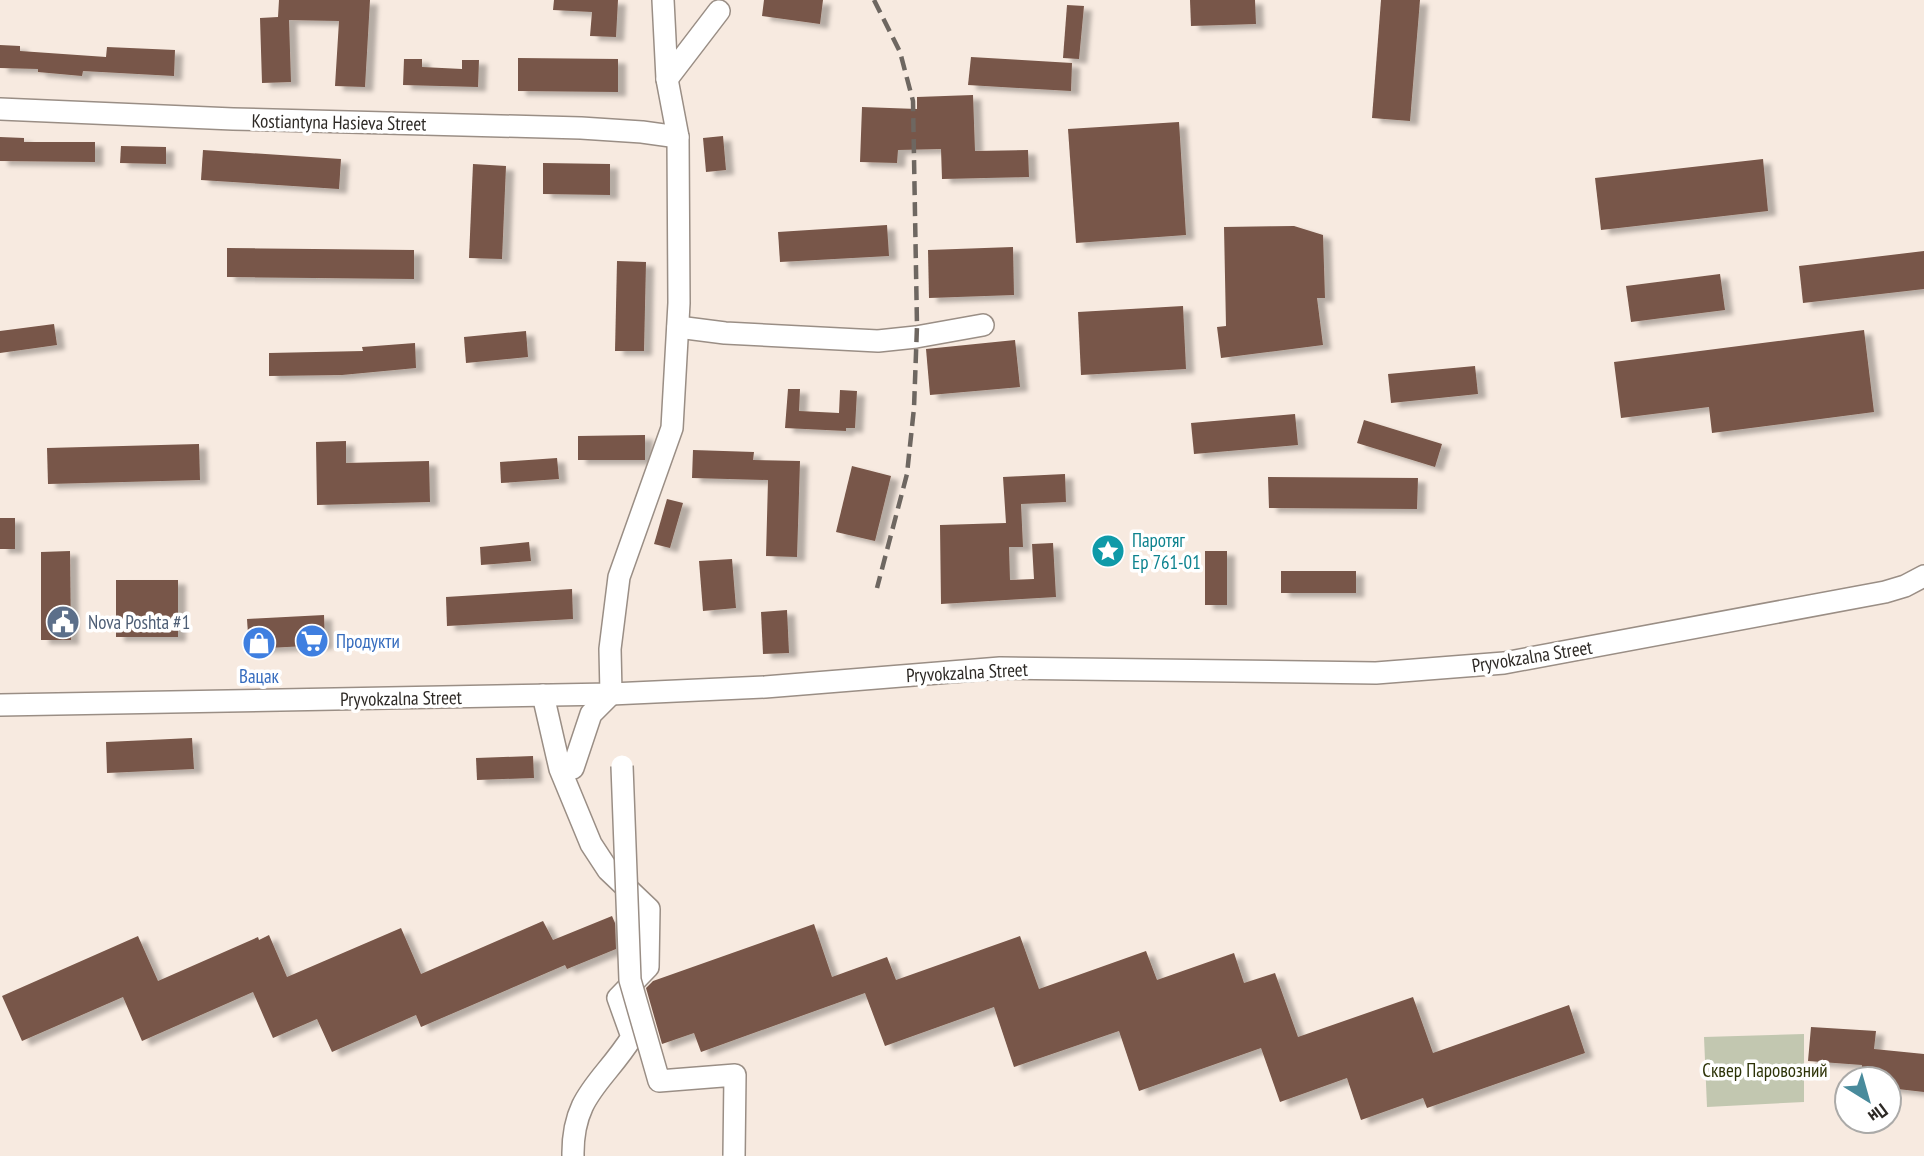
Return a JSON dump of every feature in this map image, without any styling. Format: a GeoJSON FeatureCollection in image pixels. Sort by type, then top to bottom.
{"type":"FeatureCollection","features":[{"type":"Feature","properties":{"kind":"street"},"geometry":{"type":"LineString","coordinates":[[573,768],[591,714],[611,694],[610,649],[618,577],[672,428],[678,327],[678,137],[667,79],[663,0]]}},
{"type":"Feature","properties":{"kind":"street"},"geometry":{"type":"LineString","coordinates":[[667,79],[719,11]]}},
{"type":"Feature","properties":{"kind":"street","name":"Kostiantyna Hasieva Street"},"geometry":{"type":"LineString","coordinates":[[0,109],[233,119],[581,128],[678,137]]}},
{"type":"Feature","properties":{"kind":"street"},"geometry":{"type":"LineString","coordinates":[[678,327],[725,333],[878,341],[916,337],[983,324]]}},
{"type":"Feature","properties":{"kind":"street","name":"Pryvokzalna Street"},"geometry":{"type":"LineString","coordinates":[[0,705],[611,694],[765,687],[1000,668],[1377,673],[1428,671],[1504,663],[1885,592],[1924,576]]}},
{"type":"Feature","properties":{"kind":"street"},"geometry":{"type":"LineString","coordinates":[[543,695],[560,769],[591,844],[608,870],[649,909],[648,967],[618,998],[632,1037],[591,1088],[578,1112],[573,1133],[573,1156]]}},
{"type":"Feature","properties":{"kind":"street"},"geometry":{"type":"LineString","coordinates":[[622,766],[629,980],[659,1081],[735,1075],[734,1156]]}},
{"type":"Feature","properties":{"kind":"green space","name":"Сквер Паровозний"},"geometry":{"type":"Polygon","coordinates":[[[1804,1034],[1804,1102],[1707,1107],[1704,1037],[1804,1034]]]}},
{"type":"Feature","properties":{"kind":"building"},"geometry":{"type":"Polygon","coordinates":[[[279,0],[370,0],[365,87],[335,86],[339,21],[289,20],[291,82],[262,83],[260,18],[278,17],[279,0]]]}},
{"type":"Feature","properties":{"kind":"building"},"geometry":{"type":"Polygon","coordinates":[[[554,0],[618,0],[616,37],[590,36],[592,12],[553,10],[554,0]]]}},
{"type":"Feature","properties":{"kind":"building"},"geometry":{"type":"Polygon","coordinates":[[[764,0],[823,0],[820,24],[762,16],[764,0]]]}},
{"type":"Feature","properties":{"kind":"building"},"geometry":{"type":"Polygon","coordinates":[[[1190,0],[1255,0],[1256,24],[1191,26],[1190,0]]]}},
{"type":"Feature","properties":{"kind":"building"},"geometry":{"type":"Polygon","coordinates":[[[1381,0],[1420,0],[1410,121],[1372,118],[1381,0]]]}},
{"type":"Feature","properties":{"kind":"building"},"geometry":{"type":"Polygon","coordinates":[[[1067,5],[1084,6],[1079,59],[1063,58],[1067,5]]]}},
{"type":"Feature","properties":{"kind":"building"},"geometry":{"type":"Polygon","coordinates":[[[0,45],[20,46],[20,51],[106,57],[107,47],[175,50],[174,76],[83,71],[82,76],[38,72],[38,69],[0,68],[0,45]]]}},
{"type":"Feature","properties":{"kind":"building"},"geometry":{"type":"Polygon","coordinates":[[[971,57],[1072,63],[1071,91],[968,85],[971,57]]]}},
{"type":"Feature","properties":{"kind":"building"},"geometry":{"type":"Polygon","coordinates":[[[518,58],[618,59],[618,92],[518,91],[518,58]]]}},
{"type":"Feature","properties":{"kind":"building"},"geometry":{"type":"Polygon","coordinates":[[[404,59],[422,59],[422,67],[462,69],[462,60],[479,60],[478,87],[403,85],[404,59]]]}},
{"type":"Feature","properties":{"kind":"building"},"geometry":{"type":"Polygon","coordinates":[[[973,95],[975,151],[1028,150],[1029,177],[942,179],[941,149],[898,150],[897,163],[860,162],[862,107],[917,109],[917,97],[973,95]]]}},
{"type":"Feature","properties":{"kind":"building"},"geometry":{"type":"Polygon","coordinates":[[[1179,122],[1186,235],[1076,243],[1068,129],[1179,122]]]}},
{"type":"Feature","properties":{"kind":"building"},"geometry":{"type":"Polygon","coordinates":[[[723,136],[726,170],[706,172],[703,138],[723,136]]]}},
{"type":"Feature","properties":{"kind":"building"},"geometry":{"type":"Polygon","coordinates":[[[0,137],[24,138],[24,142],[95,142],[95,162],[0,161],[0,137]]]}},
{"type":"Feature","properties":{"kind":"building"},"geometry":{"type":"Polygon","coordinates":[[[121,146],[166,147],[166,164],[120,163],[121,146]]]}},
{"type":"Feature","properties":{"kind":"building"},"geometry":{"type":"Polygon","coordinates":[[[203,150],[341,159],[339,189],[201,180],[203,150]]]}},
{"type":"Feature","properties":{"kind":"building"},"geometry":{"type":"Polygon","coordinates":[[[1763,159],[1768,211],[1601,230],[1595,178],[1763,159]]]}},
{"type":"Feature","properties":{"kind":"building"},"geometry":{"type":"Polygon","coordinates":[[[543,163],[610,164],[610,195],[543,194],[543,163]]]}},
{"type":"Feature","properties":{"kind":"building"},"geometry":{"type":"Polygon","coordinates":[[[473,164],[506,166],[502,259],[469,258],[473,164]]]}},
{"type":"Feature","properties":{"kind":"building"},"geometry":{"type":"Polygon","coordinates":[[[887,225],[889,256],[780,262],[778,232],[887,225]]]}},
{"type":"Feature","properties":{"kind":"building"},"geometry":{"type":"Polygon","coordinates":[[[1294,226],[1323,235],[1325,298],[1317,298],[1323,345],[1221,358],[1217,327],[1226,326],[1224,227],[1294,226]]]}},
{"type":"Feature","properties":{"kind":"building"},"geometry":{"type":"Polygon","coordinates":[[[1013,247],[1014,295],[929,298],[928,250],[1013,247]]]}},
{"type":"Feature","properties":{"kind":"building"},"geometry":{"type":"Polygon","coordinates":[[[227,248],[414,250],[414,279],[227,277],[227,248]]]}},
{"type":"Feature","properties":{"kind":"building"},"geometry":{"type":"Polygon","coordinates":[[[1924,251],[1924,289],[1803,303],[1799,266],[1924,251]]]}},
{"type":"Feature","properties":{"kind":"building"},"geometry":{"type":"Polygon","coordinates":[[[617,261],[646,262],[644,351],[615,351],[617,261]]]}},
{"type":"Feature","properties":{"kind":"building"},"geometry":{"type":"Polygon","coordinates":[[[1720,274],[1725,310],[1631,322],[1626,286],[1720,274]]]}},
{"type":"Feature","properties":{"kind":"building"},"geometry":{"type":"Polygon","coordinates":[[[1183,306],[1186,369],[1081,375],[1078,312],[1183,306]]]}},
{"type":"Feature","properties":{"kind":"building"},"geometry":{"type":"Polygon","coordinates":[[[54,324],[57,345],[0,353],[0,331],[54,324]]]}},
{"type":"Feature","properties":{"kind":"building"},"geometry":{"type":"Polygon","coordinates":[[[1864,330],[1874,412],[1712,433],[1709,407],[1621,418],[1614,362],[1864,330]]]}},
{"type":"Feature","properties":{"kind":"building"},"geometry":{"type":"Polygon","coordinates":[[[526,331],[528,357],[466,363],[464,337],[526,331]]]}},
{"type":"Feature","properties":{"kind":"building"},"geometry":{"type":"Polygon","coordinates":[[[1015,340],[1020,387],[930,395],[926,349],[1015,340]]]}},
{"type":"Feature","properties":{"kind":"building"},"geometry":{"type":"Polygon","coordinates":[[[415,343],[416,368],[342,375],[269,376],[269,353],[363,351],[362,347],[415,343]]]}},
{"type":"Feature","properties":{"kind":"building"},"geometry":{"type":"Polygon","coordinates":[[[1475,366],[1478,394],[1391,403],[1388,374],[1475,366]]]}},
{"type":"Feature","properties":{"kind":"building"},"geometry":{"type":"Polygon","coordinates":[[[788,389],[800,389],[799,411],[839,413],[840,390],[857,391],[855,428],[846,428],[846,431],[785,428],[788,389]]]}},
{"type":"Feature","properties":{"kind":"building"},"geometry":{"type":"Polygon","coordinates":[[[1295,414],[1298,445],[1194,454],[1191,423],[1295,414]]]}},
{"type":"Feature","properties":{"kind":"building"},"geometry":{"type":"Polygon","coordinates":[[[1364,420],[1442,444],[1435,467],[1357,443],[1364,420]]]}},
{"type":"Feature","properties":{"kind":"building"},"geometry":{"type":"Polygon","coordinates":[[[645,435],[645,460],[578,460],[578,436],[645,435]]]}},
{"type":"Feature","properties":{"kind":"building"},"geometry":{"type":"Polygon","coordinates":[[[346,441],[346,463],[429,461],[430,502],[317,505],[316,442],[346,441]]]}},
{"type":"Feature","properties":{"kind":"building"},"geometry":{"type":"Polygon","coordinates":[[[199,444],[200,480],[48,484],[47,448],[199,444]]]}},
{"type":"Feature","properties":{"kind":"building"},"geometry":{"type":"Polygon","coordinates":[[[693,450],[754,452],[753,460],[800,461],[797,557],[766,556],[768,480],[692,478],[693,450]]]}},
{"type":"Feature","properties":{"kind":"building"},"geometry":{"type":"Polygon","coordinates":[[[557,458],[559,479],[501,483],[500,462],[557,458]]]}},
{"type":"Feature","properties":{"kind":"building"},"geometry":{"type":"Polygon","coordinates":[[[852,466],[891,476],[875,541],[836,532],[852,466]]]}},
{"type":"Feature","properties":{"kind":"building"},"geometry":{"type":"Polygon","coordinates":[[[1065,474],[1066,502],[1021,504],[1023,547],[1009,547],[1010,580],[1034,579],[1032,544],[1053,543],[1056,597],[941,604],[940,525],[1006,523],[1003,477],[1065,474]]]}},
{"type":"Feature","properties":{"kind":"building"},"geometry":{"type":"Polygon","coordinates":[[[1268,477],[1418,478],[1417,509],[1269,508],[1268,477]]]}},
{"type":"Feature","properties":{"kind":"building"},"geometry":{"type":"Polygon","coordinates":[[[667,499],[683,503],[670,548],[654,544],[667,499]]]}},
{"type":"Feature","properties":{"kind":"building"},"geometry":{"type":"Polygon","coordinates":[[[0,518],[15,518],[15,549],[0,549],[0,518]]]}},
{"type":"Feature","properties":{"kind":"building"},"geometry":{"type":"Polygon","coordinates":[[[529,542],[531,561],[481,565],[480,547],[529,542]]]}},
{"type":"Feature","properties":{"kind":"building"},"geometry":{"type":"Polygon","coordinates":[[[70,551],[71,640],[41,640],[41,552],[70,551]]]}},
{"type":"Feature","properties":{"kind":"building"},"geometry":{"type":"Polygon","coordinates":[[[1205,551],[1227,551],[1227,605],[1205,605],[1205,551]]]}},
{"type":"Feature","properties":{"kind":"building"},"geometry":{"type":"Polygon","coordinates":[[[732,559],[736,608],[703,611],[699,561],[732,559]]]}},
{"type":"Feature","properties":{"kind":"building"},"geometry":{"type":"Polygon","coordinates":[[[1281,571],[1356,571],[1356,593],[1281,593],[1281,571]]]}},
{"type":"Feature","properties":{"kind":"building"},"geometry":{"type":"Polygon","coordinates":[[[116,580],[178,580],[178,637],[116,637],[116,580]]]}},
{"type":"Feature","properties":{"kind":"building"},"geometry":{"type":"Polygon","coordinates":[[[572,589],[573,619],[447,626],[446,597],[572,589]]]}},
{"type":"Feature","properties":{"kind":"building"},"geometry":{"type":"Polygon","coordinates":[[[787,610],[789,653],[763,654],[761,612],[787,610]]]}},
{"type":"Feature","properties":{"kind":"building"},"geometry":{"type":"Polygon","coordinates":[[[324,615],[325,645],[249,649],[247,619],[324,615]]]}},
{"type":"Feature","properties":{"kind":"building"},"geometry":{"type":"Polygon","coordinates":[[[192,738],[194,769],[107,773],[106,742],[192,738]]]}},
{"type":"Feature","properties":{"kind":"building"},"geometry":{"type":"Polygon","coordinates":[[[533,756],[534,778],[477,780],[476,758],[533,756]]]}},
{"type":"Feature","properties":{"kind":"building"},"geometry":{"type":"Polygon","coordinates":[[[612,916],[615,923],[616,949],[567,969],[565,965],[421,1027],[416,1015],[332,1052],[317,1019],[273,1038],[253,992],[142,1041],[123,997],[22,1041],[2,996],[138,936],[158,981],[258,937],[259,940],[269,935],[287,977],[401,928],[421,974],[543,921],[553,940],[612,916]]]}},
{"type":"Feature","properties":{"kind":"building"},"geometry":{"type":"Polygon","coordinates":[[[814,924],[832,977],[887,957],[896,980],[1020,936],[1039,989],[1146,951],[1157,980],[1234,953],[1244,983],[1275,973],[1298,1037],[1413,997],[1433,1053],[1569,1005],[1585,1053],[1427,1108],[1423,1098],[1361,1120],[1347,1078],[1280,1102],[1261,1048],[1139,1091],[1119,1031],[1014,1067],[994,1007],[885,1046],[865,993],[701,1052],[694,1033],[662,1044],[646,988],[653,981],[814,924]]]}},
{"type":"Feature","properties":{"kind":"building"},"geometry":{"type":"Polygon","coordinates":[[[1811,1027],[1876,1031],[1874,1049],[1924,1054],[1924,1092],[1903,1090],[1903,1065],[1808,1061],[1811,1027]]]}},
{"type":"Feature","properties":{"kind":"railway"},"geometry":{"type":"LineString","coordinates":[[874,0],[900,52],[913,101],[917,326],[914,408],[907,474],[877,588]]}},
{"type":"Feature","properties":{"kind":"place","name":"Паротяг Ер 761-01"},"geometry":{"type":"Point","coordinates":[1108,551]}},
{"type":"Feature","properties":{"kind":"place","name":"Nova Poshta #1"},"geometry":{"type":"Point","coordinates":[63,622]}},
{"type":"Feature","properties":{"kind":"place","name":"Продукти"},"geometry":{"type":"Point","coordinates":[312,641]}},
{"type":"Feature","properties":{"kind":"place","name":"Вацак"},"geometry":{"type":"Point","coordinates":[259,643]}}]}
